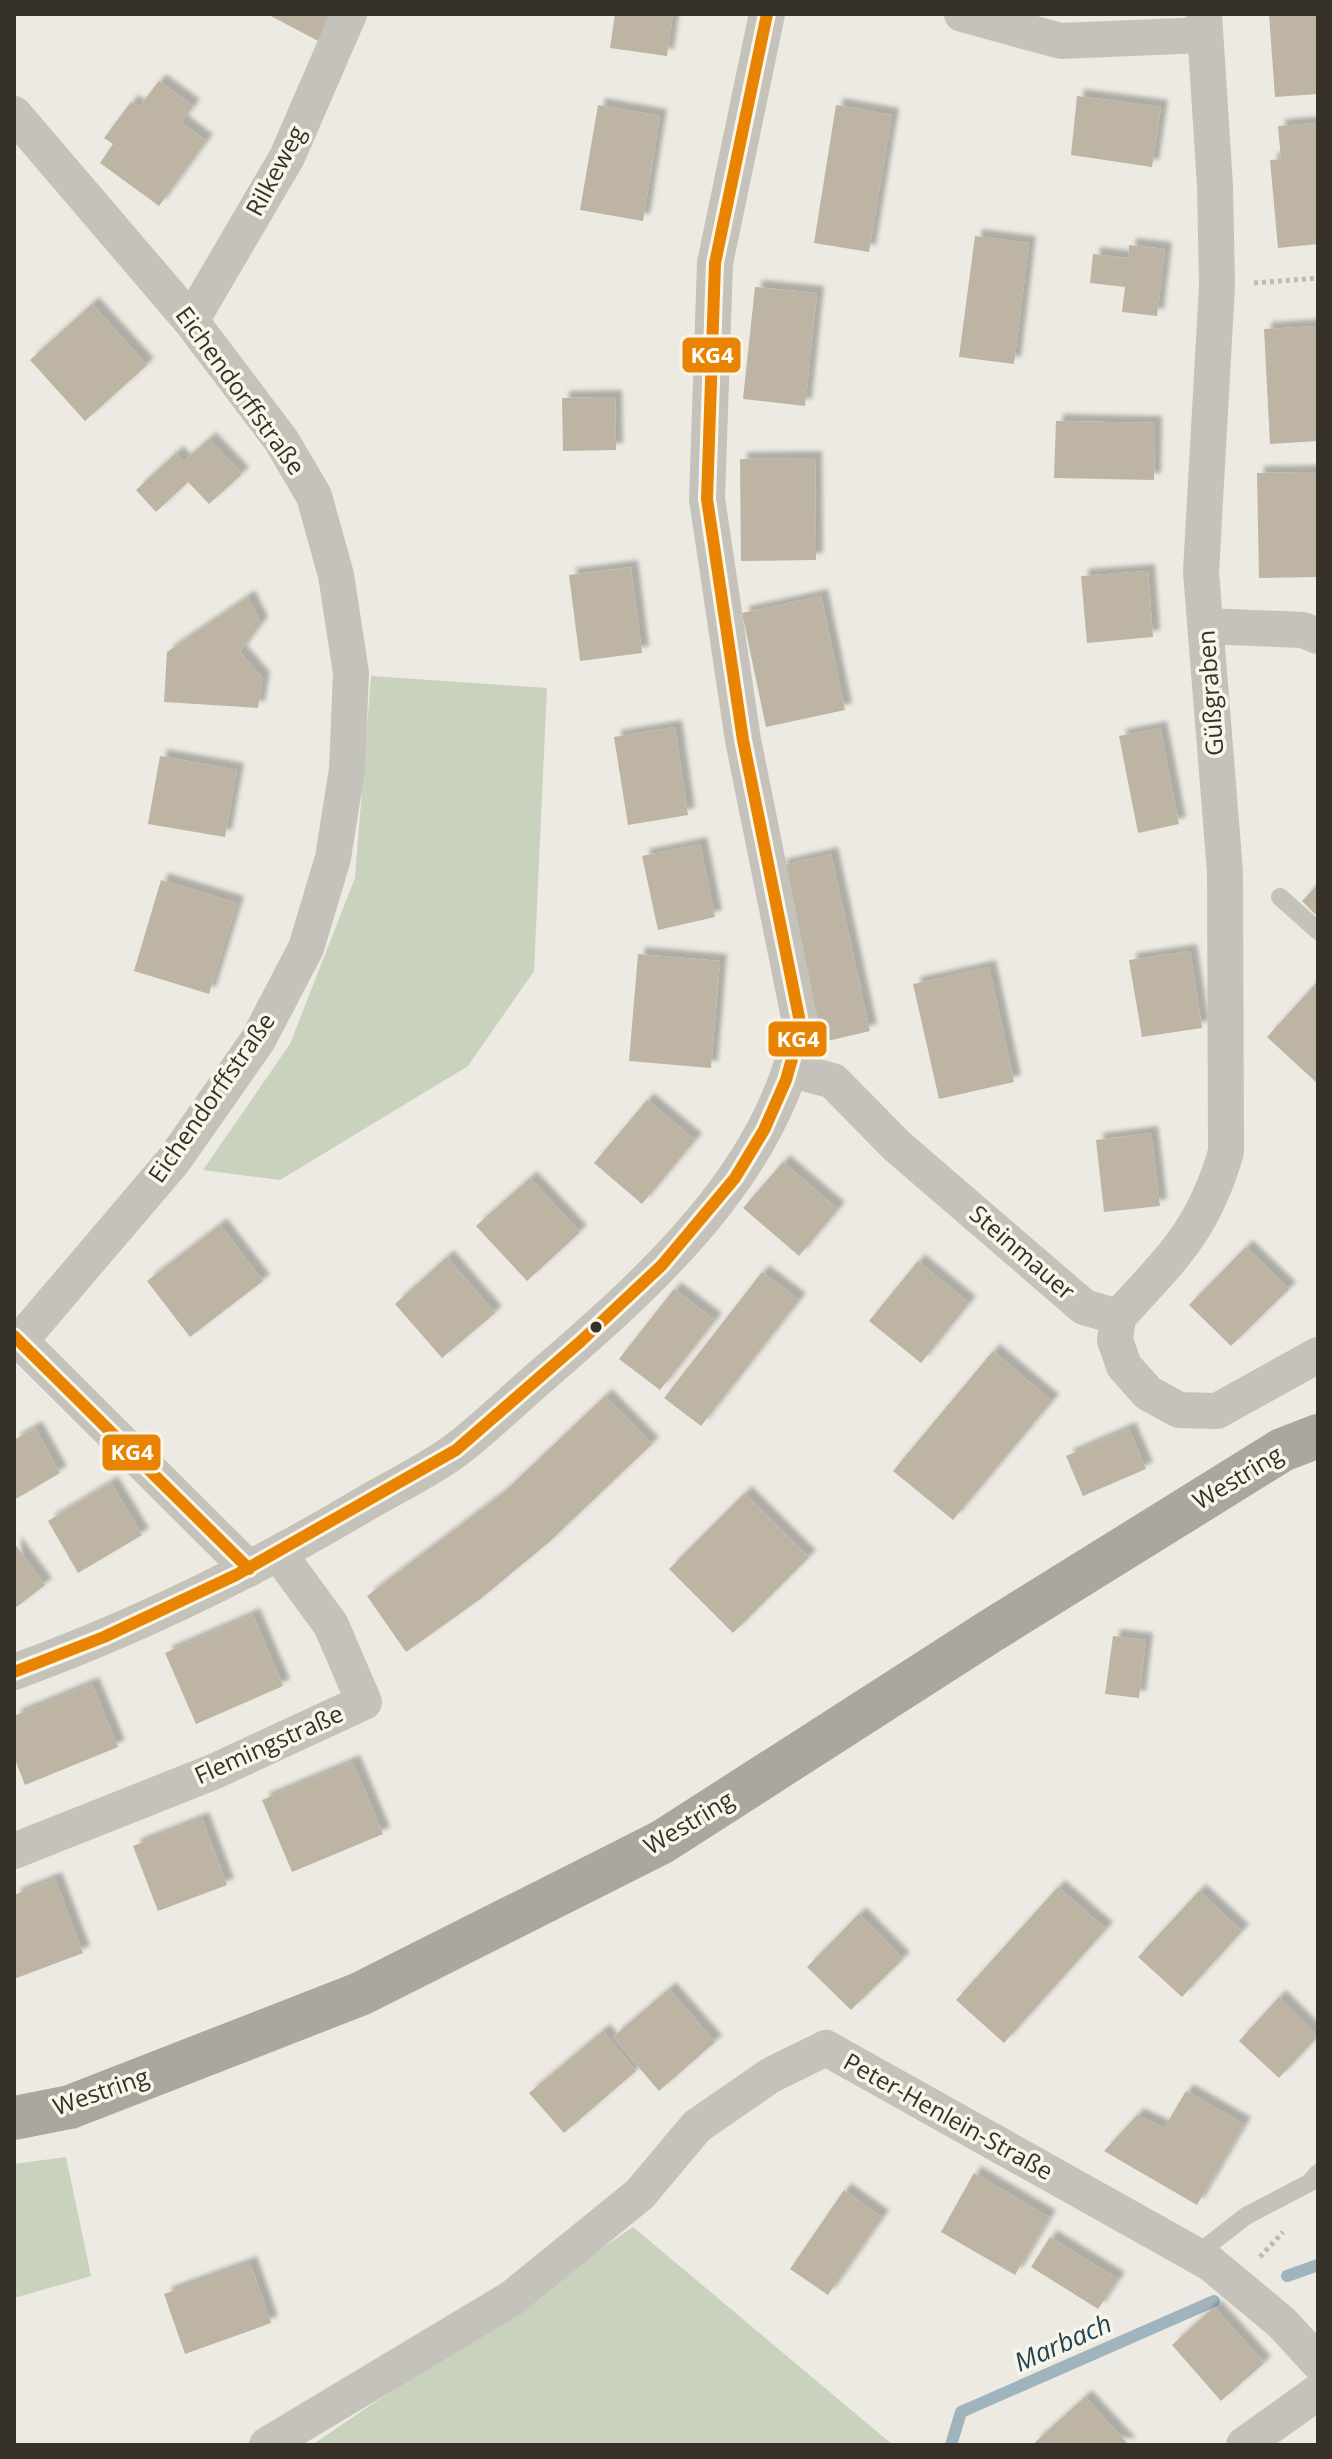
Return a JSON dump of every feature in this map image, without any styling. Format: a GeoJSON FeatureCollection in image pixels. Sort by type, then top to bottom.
{"type":"FeatureCollection","features":[{"type":"Feature","properties":{"kind":"main road","name":"Westring"},"geometry":{"type":"LineString","coordinates":[[14,2118],[70,2107],[360,1994],[662,1842],[989,1632],[1282,1450],[1318,1436]]}},
{"type":"Feature","properties":{"kind":"street","name":"Rilkeweg"},"geometry":{"type":"LineString","coordinates":[[191,321],[287,157],[349,14]]}},
{"type":"Feature","properties":{"kind":"street"},"geometry":{"type":"LineString","coordinates":[[14,1672],[86,1645],[264,1561],[455,1451],[569,1352],[682,1245],[743,1165],[793,1070],[801,1027],[743,740],[707,499],[715,263],[767,14]]}},
{"type":"Feature","properties":{"kind":"street","name":"Güßgraben"},"geometry":{"type":"LineString","coordinates":[[975,17],[1055,39],[1125,41],[1204,25],[1215,186],[1217,285],[1201,572],[1225,872],[1228,1011],[1226,1152],[1213,1196],[1187,1241],[1118,1317]]}},
{"type":"Feature","properties":{"kind":"street","name":"Eichendorffstraße"},"geometry":{"type":"LineString","coordinates":[[14,114],[191,321],[281,440],[314,496],[336,575],[351,673],[347,769],[333,858],[306,948],[258,1040],[174,1160],[20,1341],[264,1561]]}},
{"type":"Feature","properties":{"kind":"street"},"geometry":{"type":"LineString","coordinates":[[1206,626],[1303,630],[1318,636]]}},
{"type":"Feature","properties":{"kind":"street","name":"Steinmauer"},"geometry":{"type":"LineString","coordinates":[[793,1070],[833,1081],[897,1146],[1084,1307],[1118,1317]]}},
{"type":"Feature","properties":{"kind":"street"},"geometry":{"type":"LineString","coordinates":[[1118,1317],[1115,1340],[1124,1366],[1148,1393],[1179,1410],[1217,1411],[1318,1355]]}},
{"type":"Feature","properties":{"kind":"street","name":"Flemingstraße"},"geometry":{"type":"LineString","coordinates":[[14,1851],[213,1772],[364,1702],[331,1625],[264,1561]]}},
{"type":"Feature","properties":{"kind":"street","name":"Peter-Henlein-Straße"},"geometry":{"type":"LineString","coordinates":[[267,2445],[512,2298],[640,2194],[697,2126],[771,2075],[826,2048],[1214,2268],[1281,2322],[1318,2362]]}},
{"type":"Feature","properties":{"kind":"street"},"geometry":{"type":"LineString","coordinates":[[1244,2445],[1318,2392]]}},
{"type":"Feature","properties":{"kind":"lane"},"geometry":{"type":"LineString","coordinates":[[1280,897],[1318,931]]}},
{"type":"Feature","properties":{"kind":"lane"},"geometry":{"type":"LineString","coordinates":[[1214,2268],[1246,2216],[1309,2183],[1318,2173]]}},
{"type":"Feature","properties":{"kind":"path"},"geometry":{"type":"LineString","coordinates":[[1217,285],[1318,278]]}},
{"type":"Feature","properties":{"kind":"path"},"geometry":{"type":"LineString","coordinates":[[1214,2268],[1276,2238],[1294,2223]]}},
{"type":"Feature","properties":{"kind":"green space"},"geometry":{"type":"Polygon","coordinates":[[[371,676],[547,688],[534,971],[468,1066],[280,1180],[203,1170],[290,1044],[355,878],[371,676]]]}},
{"type":"Feature","properties":{"kind":"green space"},"geometry":{"type":"Polygon","coordinates":[[[66,2157],[91,2276],[14,2298],[14,2164],[66,2157]]]}},
{"type":"Feature","properties":{"kind":"green space"},"geometry":{"type":"Polygon","coordinates":[[[633,2227],[893,2445],[312,2445],[633,2227]]]}},
{"type":"Feature","properties":{"kind":"building"},"geometry":{"type":"Polygon","coordinates":[[[267,14],[361,14],[341,53],[267,14]]]}},
{"type":"Feature","properties":{"kind":"building"},"geometry":{"type":"Polygon","coordinates":[[[615,14],[673,14],[667,56],[610,48],[615,14]]]}},
{"type":"Feature","properties":{"kind":"building"},"geometry":{"type":"Polygon","coordinates":[[[1269,14],[1318,14],[1318,94],[1275,97],[1269,14]]]}},
{"type":"Feature","properties":{"kind":"building"},"geometry":{"type":"Polygon","coordinates":[[[159,81],[193,106],[181,122],[206,141],[159,206],[100,163],[113,144],[104,138],[131,102],[139,107],[159,81]]]}},
{"type":"Feature","properties":{"kind":"building"},"geometry":{"type":"Polygon","coordinates":[[[1077,96],[1161,107],[1152,167],[1071,155],[1077,96]]]}},
{"type":"Feature","properties":{"kind":"building"},"geometry":{"type":"Polygon","coordinates":[[[598,105],[660,116],[643,221],[580,210],[598,105]]]}},
{"type":"Feature","properties":{"kind":"building"},"geometry":{"type":"Polygon","coordinates":[[[836,105],[892,115],[869,252],[814,243],[836,105]]]}},
{"type":"Feature","properties":{"kind":"building"},"geometry":{"type":"Polygon","coordinates":[[[1318,123],[1318,244],[1278,248],[1270,160],[1281,159],[1278,126],[1318,123]]]}},
{"type":"Feature","properties":{"kind":"building"},"geometry":{"type":"Polygon","coordinates":[[[975,236],[1029,243],[1014,364],[959,357],[975,236]]]}},
{"type":"Feature","properties":{"kind":"building"},"geometry":{"type":"Polygon","coordinates":[[[1129,245],[1165,249],[1157,316],[1122,312],[1125,287],[1090,283],[1093,254],[1128,258],[1129,245]]]}},
{"type":"Feature","properties":{"kind":"building"},"geometry":{"type":"Polygon","coordinates":[[[755,287],[817,293],[805,406],[743,399],[755,287]]]}},
{"type":"Feature","properties":{"kind":"building"},"geometry":{"type":"Polygon","coordinates":[[[92,304],[147,365],[85,421],[30,360],[92,304]]]}},
{"type":"Feature","properties":{"kind":"building"},"geometry":{"type":"Polygon","coordinates":[[[1318,326],[1318,441],[1270,444],[1264,329],[1318,326]]]}},
{"type":"Feature","properties":{"kind":"building"},"geometry":{"type":"Polygon","coordinates":[[[615,397],[616,450],[563,451],[562,398],[615,397]]]}},
{"type":"Feature","properties":{"kind":"building"},"geometry":{"type":"Polygon","coordinates":[[[1056,421],[1155,423],[1154,480],[1054,478],[1056,421]]]}},
{"type":"Feature","properties":{"kind":"building"},"geometry":{"type":"Polygon","coordinates":[[[209,439],[242,474],[209,504],[188,482],[156,512],[136,490],[176,453],[184,461],[209,439]]]}},
{"type":"Feature","properties":{"kind":"building"},"geometry":{"type":"Polygon","coordinates":[[[815,458],[816,560],[741,561],[740,459],[815,458]]]}},
{"type":"Feature","properties":{"kind":"building"},"geometry":{"type":"Polygon","coordinates":[[[1318,472],[1318,577],[1259,578],[1257,473],[1318,472]]]}},
{"type":"Feature","properties":{"kind":"building"},"geometry":{"type":"Polygon","coordinates":[[[631,567],[642,653],[580,661],[569,575],[631,567]]]}},
{"type":"Feature","properties":{"kind":"building"},"geometry":{"type":"Polygon","coordinates":[[[1148,571],[1153,637],[1087,643],[1081,576],[1148,571]]]}},
{"type":"Feature","properties":{"kind":"building"},"geometry":{"type":"Polygon","coordinates":[[[821,596],[845,710],[766,727],[742,613],[821,596]]]}},
{"type":"Feature","properties":{"kind":"building"},"geometry":{"type":"Polygon","coordinates":[[[248,597],[261,623],[240,652],[263,679],[258,708],[164,702],[167,652],[248,597]]]}},
{"type":"Feature","properties":{"kind":"building"},"geometry":{"type":"Polygon","coordinates":[[[675,727],[688,815],[628,825],[614,737],[675,727]]]}},
{"type":"Feature","properties":{"kind":"building"},"geometry":{"type":"Polygon","coordinates":[[[1160,728],[1179,824],[1138,833],[1119,736],[1160,728]]]}},
{"type":"Feature","properties":{"kind":"building"},"geometry":{"type":"Polygon","coordinates":[[[160,756],[237,770],[225,837],[148,824],[160,756]]]}},
{"type":"Feature","properties":{"kind":"building"},"geometry":{"type":"Polygon","coordinates":[[[700,844],[715,917],[658,930],[642,856],[700,844]]]}},
{"type":"Feature","properties":{"kind":"building"},"geometry":{"type":"Polygon","coordinates":[[[831,854],[870,1031],[819,1043],[779,866],[831,854]]]}},
{"type":"Feature","properties":{"kind":"building"},"geometry":{"type":"Polygon","coordinates":[[[161,880],[237,903],[209,994],[134,971],[161,880]]]}},
{"type":"Feature","properties":{"kind":"building"},"geometry":{"type":"Polygon","coordinates":[[[1318,884],[1318,917],[1302,901],[1318,884]]]}},
{"type":"Feature","properties":{"kind":"building"},"geometry":{"type":"Polygon","coordinates":[[[1190,951],[1202,1028],[1142,1037],[1129,960],[1190,951]]]}},
{"type":"Feature","properties":{"kind":"building"},"geometry":{"type":"Polygon","coordinates":[[[638,954],[720,961],[711,1068],[629,1061],[638,954]]]}},
{"type":"Feature","properties":{"kind":"building"},"geometry":{"type":"Polygon","coordinates":[[[989,967],[1014,1082],[939,1099],[913,984],[989,967]]]}},
{"type":"Feature","properties":{"kind":"building"},"geometry":{"type":"Polygon","coordinates":[[[1318,981],[1318,1084],[1267,1037],[1318,981]]]}},
{"type":"Feature","properties":{"kind":"building"},"geometry":{"type":"Polygon","coordinates":[[[647,1100],[695,1140],[642,1204],[594,1163],[647,1100]]]}},
{"type":"Feature","properties":{"kind":"building"},"geometry":{"type":"Polygon","coordinates":[[[1151,1133],[1160,1206],[1104,1212],[1096,1140],[1151,1133]]]}},
{"type":"Feature","properties":{"kind":"building"},"geometry":{"type":"Polygon","coordinates":[[[783,1162],[838,1209],[799,1256],[743,1208],[783,1162]]]}},
{"type":"Feature","properties":{"kind":"building"},"geometry":{"type":"Polygon","coordinates":[[[530,1178],[580,1232],[527,1281],[476,1226],[530,1178]]]}},
{"type":"Feature","properties":{"kind":"building"},"geometry":{"type":"Polygon","coordinates":[[[220,1225],[263,1281],[190,1337],[147,1281],[220,1225]]]}},
{"type":"Feature","properties":{"kind":"building"},"geometry":{"type":"Polygon","coordinates":[[[1246,1247],[1289,1289],[1231,1346],[1189,1305],[1246,1247]]]}},
{"type":"Feature","properties":{"kind":"building"},"geometry":{"type":"Polygon","coordinates":[[[447,1257],[495,1313],[442,1358],[395,1304],[447,1257]]]}},
{"type":"Feature","properties":{"kind":"building"},"geometry":{"type":"Polygon","coordinates":[[[918,1261],[969,1303],[921,1363],[869,1321],[918,1261]]]}},
{"type":"Feature","properties":{"kind":"building"},"geometry":{"type":"Polygon","coordinates":[[[762,1272],[799,1300],[701,1426],[664,1398],[762,1272]]]}},
{"type":"Feature","properties":{"kind":"building"},"geometry":{"type":"Polygon","coordinates":[[[674,1289],[715,1320],[660,1390],[619,1359],[674,1289]]]}},
{"type":"Feature","properties":{"kind":"building"},"geometry":{"type":"Polygon","coordinates":[[[993,1351],[1052,1401],[953,1520],[893,1471],[993,1351]]]}},
{"type":"Feature","properties":{"kind":"building"},"geometry":{"type":"Polygon","coordinates":[[[605,1396],[652,1444],[548,1543],[479,1600],[406,1652],[367,1596],[503,1493],[605,1396]]]}},
{"type":"Feature","properties":{"kind":"building"},"geometry":{"type":"Polygon","coordinates":[[[35,1428],[60,1473],[14,1500],[14,1440],[35,1428]]]}},
{"type":"Feature","properties":{"kind":"building"},"geometry":{"type":"Polygon","coordinates":[[[1129,1429],[1146,1469],[1083,1496],[1066,1456],[1129,1429]]]}},
{"type":"Feature","properties":{"kind":"building"},"geometry":{"type":"Polygon","coordinates":[[[111,1483],[142,1535],[78,1573],[48,1521],[111,1483]]]}},
{"type":"Feature","properties":{"kind":"building"},"geometry":{"type":"Polygon","coordinates":[[[745,1493],[809,1557],[733,1633],[669,1569],[745,1493]]]}},
{"type":"Feature","properties":{"kind":"building"},"geometry":{"type":"Polygon","coordinates":[[[14,1543],[45,1585],[14,1609],[14,1543]]]}},
{"type":"Feature","properties":{"kind":"building"},"geometry":{"type":"Polygon","coordinates":[[[253,1615],[283,1686],[196,1724],[165,1653],[253,1615]]]}},
{"type":"Feature","properties":{"kind":"building"},"geometry":{"type":"Polygon","coordinates":[[[1113,1636],[1146,1640],[1139,1698],[1105,1694],[1113,1636]]]}},
{"type":"Feature","properties":{"kind":"building"},"geometry":{"type":"Polygon","coordinates":[[[92,1684],[118,1747],[25,1785],[14,1757],[14,1716],[92,1684]]]}},
{"type":"Feature","properties":{"kind":"building"},"geometry":{"type":"Polygon","coordinates":[[[353,1762],[383,1834],[292,1872],[262,1800],[353,1762]]]}},
{"type":"Feature","properties":{"kind":"building"},"geometry":{"type":"Polygon","coordinates":[[[202,1819],[227,1885],[158,1911],[133,1846],[202,1819]]]}},
{"type":"Feature","properties":{"kind":"building"},"geometry":{"type":"Polygon","coordinates":[[[55,1879],[83,1953],[14,1979],[14,1895],[55,1879]]]}},
{"type":"Feature","properties":{"kind":"building"},"geometry":{"type":"Polygon","coordinates":[[[1058,1887],[1106,1929],[1004,2043],[956,2000],[1058,1887]]]}},
{"type":"Feature","properties":{"kind":"building"},"geometry":{"type":"Polygon","coordinates":[[[1199,1891],[1242,1931],[1182,1997],[1138,1957],[1199,1891]]]}},
{"type":"Feature","properties":{"kind":"building"},"geometry":{"type":"Polygon","coordinates":[[[859,1914],[903,1959],[851,2010],[807,1967],[859,1914]]]}},
{"type":"Feature","properties":{"kind":"building"},"geometry":{"type":"Polygon","coordinates":[[[669,1989],[715,2042],[659,2091],[613,2037],[669,1989]]]}},
{"type":"Feature","properties":{"kind":"building"},"geometry":{"type":"Polygon","coordinates":[[[1279,1997],[1318,2036],[1279,2078],[1239,2041],[1279,1997]]]}},
{"type":"Feature","properties":{"kind":"building"},"geometry":{"type":"Polygon","coordinates":[[[603,2031],[636,2071],[564,2133],[529,2093],[603,2031]]]}},
{"type":"Feature","properties":{"kind":"building"},"geometry":{"type":"Polygon","coordinates":[[[1186,2091],[1244,2124],[1197,2205],[1104,2151],[1137,2115],[1164,2128],[1186,2091]]]}},
{"type":"Feature","properties":{"kind":"building"},"geometry":{"type":"Polygon","coordinates":[[[974,2173],[1049,2217],[1015,2275],[941,2232],[974,2173]]]}},
{"type":"Feature","properties":{"kind":"building"},"geometry":{"type":"Polygon","coordinates":[[[844,2190],[882,2217],[828,2295],[790,2269],[844,2190]]]}},
{"type":"Feature","properties":{"kind":"building"},"geometry":{"type":"Polygon","coordinates":[[[1050,2237],[1118,2279],[1098,2309],[1031,2267],[1050,2237]]]}},
{"type":"Feature","properties":{"kind":"building"},"geometry":{"type":"Polygon","coordinates":[[[250,2263],[271,2323],[185,2354],[164,2294],[250,2263]]]}},
{"type":"Feature","properties":{"kind":"building"},"geometry":{"type":"Polygon","coordinates":[[[1214,2307],[1264,2363],[1221,2401],[1172,2345],[1214,2307]]]}},
{"type":"Feature","properties":{"kind":"building"},"geometry":{"type":"Polygon","coordinates":[[[1085,2397],[1129,2445],[1032,2445],[1085,2397]]]}},
{"type":"Feature","properties":{"kind":"waterway","name":"Marbach"},"geometry":{"type":"LineString","coordinates":[[1287,2276],[1318,2265]]}},
{"type":"Feature","properties":{"kind":"waterway","name":"Marbach"},"geometry":{"type":"LineString","coordinates":[[951,2445],[961,2412],[1214,2301]]}},
{"type":"Feature","properties":{"kind":"transit line","name":"KG4"},"geometry":{"type":"LineString","coordinates":[[14,1672],[104,1637],[236,1575],[456,1450],[580,1342],[662,1265],[735,1178],[764,1130],[786,1080],[801,1027],[743,740],[707,499],[715,263],[767,14]]}},
{"type":"Feature","properties":{"kind":"transit line","name":"KG4"},"geometry":{"type":"LineString","coordinates":[[14,1336],[249,1569]]}}]}
